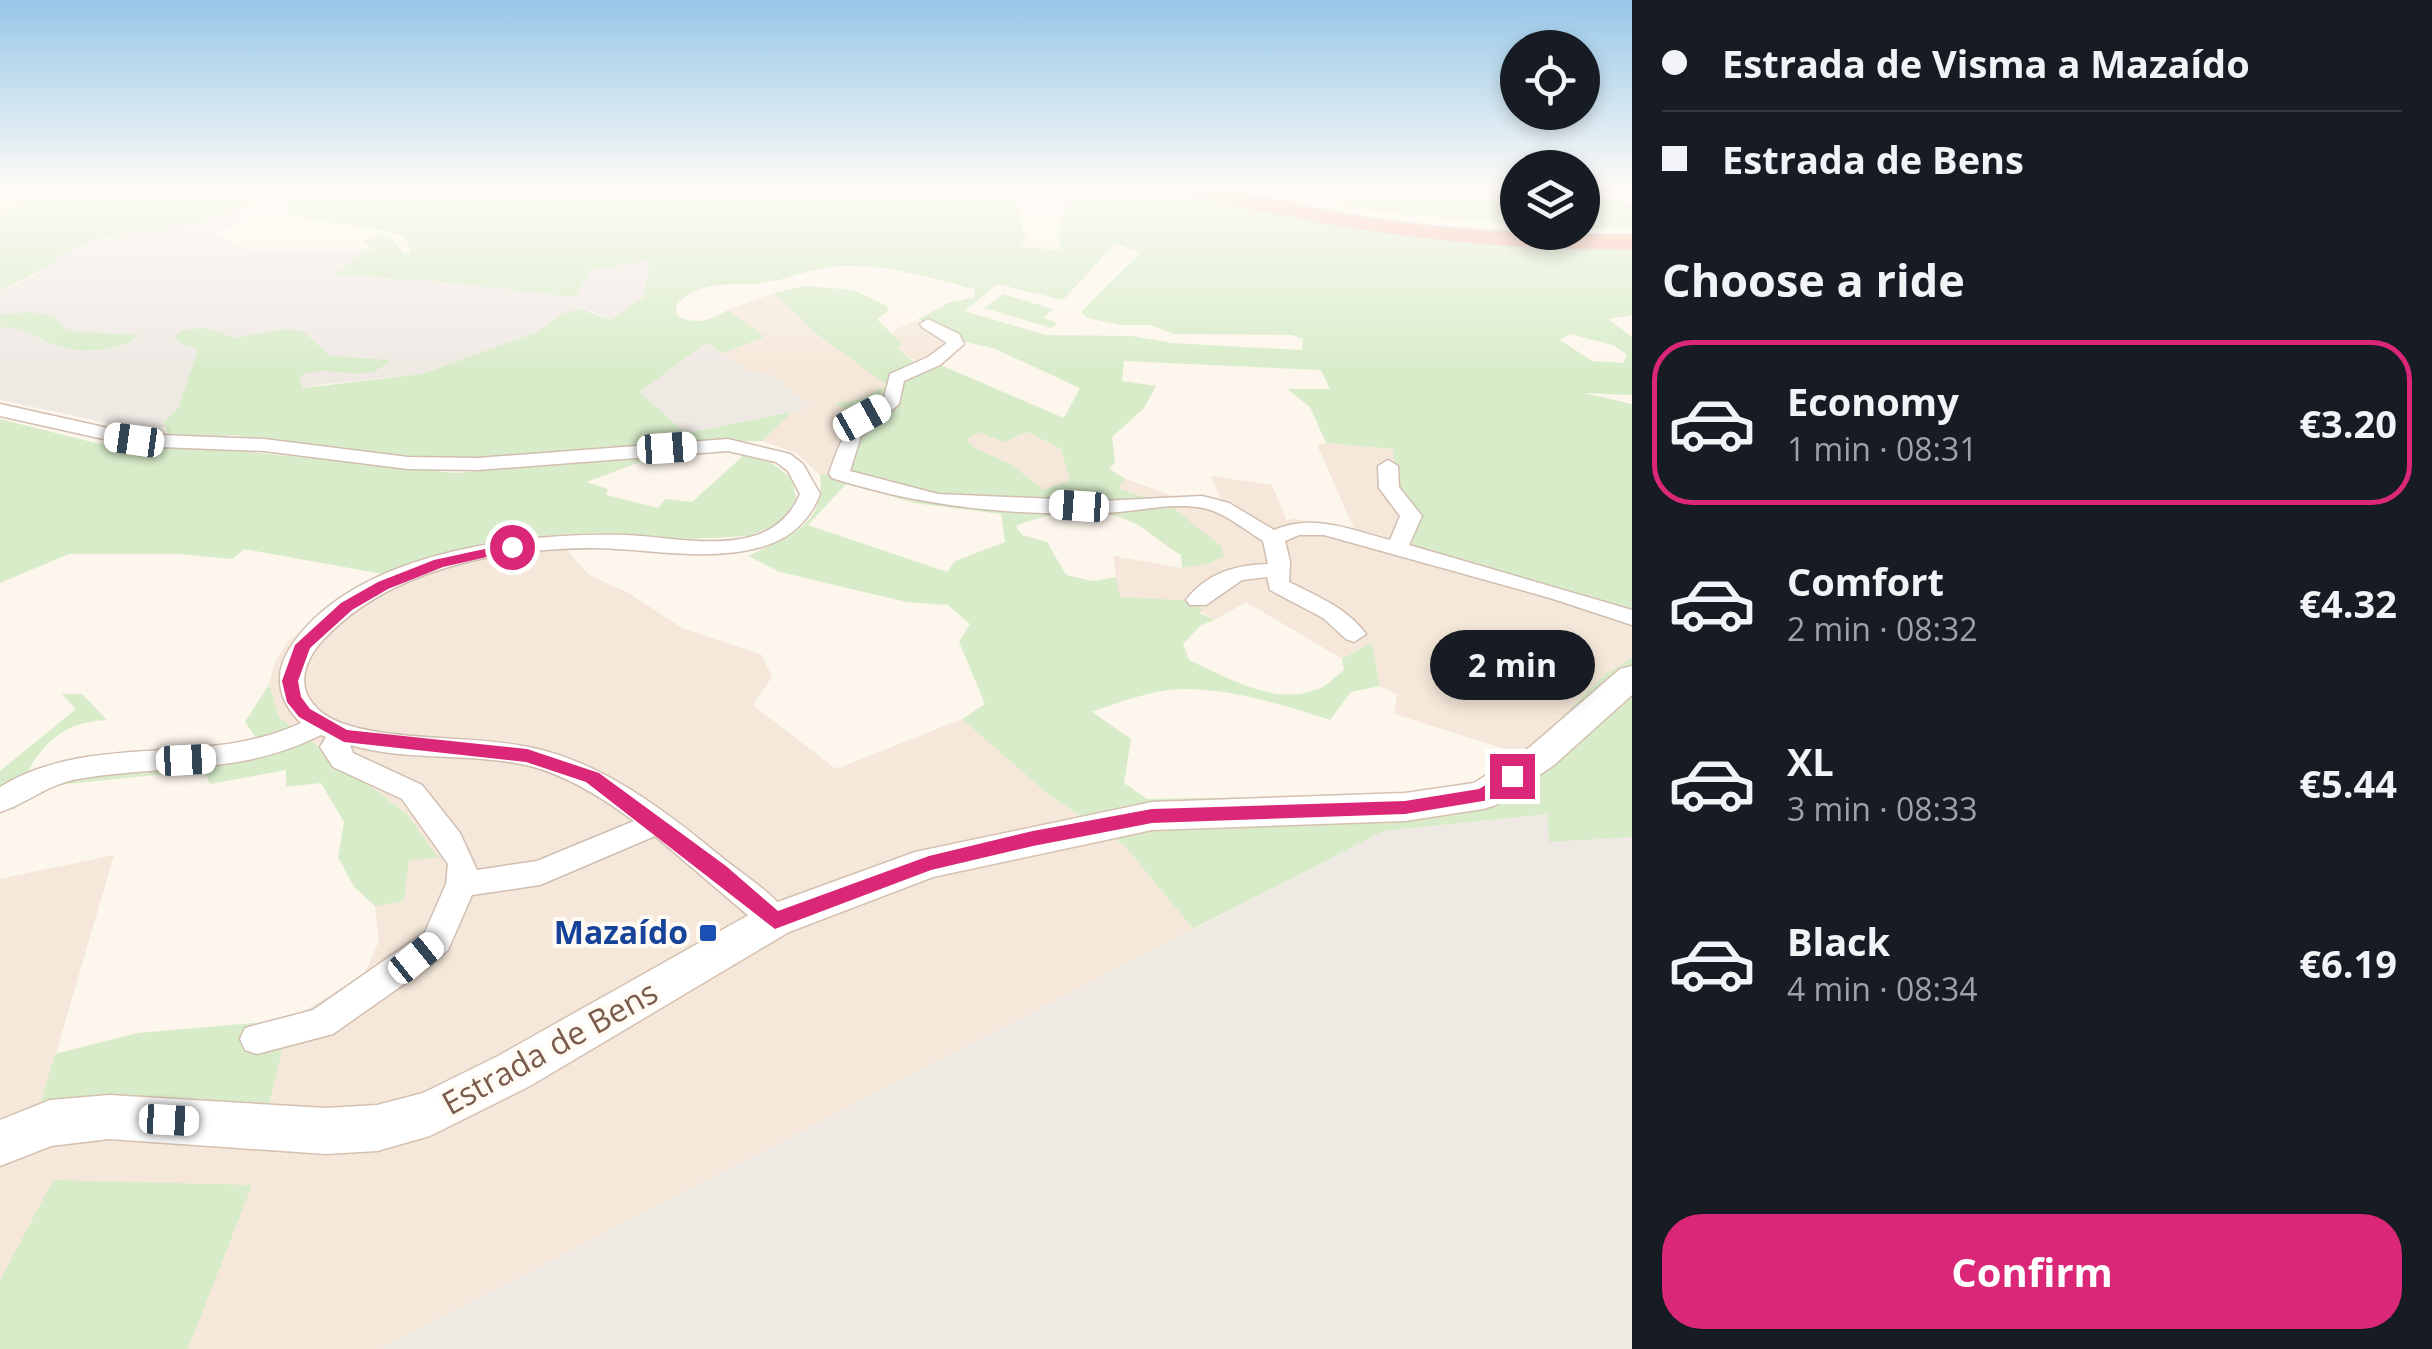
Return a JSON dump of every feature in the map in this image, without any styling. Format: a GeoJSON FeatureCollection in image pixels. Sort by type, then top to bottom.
{"type":"FeatureCollection","features":[{"type":"Feature","properties":{"kind":"street"},"geometry":{"type":"LineString","coordinates":[[839,474],[852,431],[862,418],[893,400],[896,378],[934,362],[956,344],[953,338],[928,324]]}},
{"type":"Feature","properties":{"kind":"street"},"geometry":{"type":"LineString","coordinates":[[0,410],[134,440],[264,446],[408,463],[492,463],[728,446],[782,458],[807,483],[810,494],[804,509],[790,526],[770,538],[736,545],[544,543],[449,560],[383,586],[346,606],[317,629],[294,662],[290,681],[293,698],[332,729],[333,747],[343,760],[412,792],[457,852],[463,864],[462,884],[438,941],[416,958],[321,1023],[257,1039]]}},
{"type":"Feature","properties":{"kind":"street"},"geometry":{"type":"LineString","coordinates":[[1388,466],[1389,488],[1410,516],[1397,548]]}},
{"type":"Feature","properties":{"kind":"street"},"geometry":{"type":"LineString","coordinates":[[807,483],[839,474],[938,500],[1102,507],[1183,500],[1222,507],[1273,538],[1278,586],[1331,614],[1354,634]]}},
{"type":"Feature","properties":{"kind":"street"},"geometry":{"type":"LineString","coordinates":[[1273,538],[1296,528],[1325,529],[1632,618]]}},
{"type":"Feature","properties":{"kind":"street"},"geometry":{"type":"LineString","coordinates":[[1198,600],[1238,571],[1278,570]]}},
{"type":"Feature","properties":{"kind":"street","name":"Estrada de Bens"},"geometry":{"type":"LineString","coordinates":[[0,1143],[50,1123],[108,1118],[326,1131],[377,1128],[430,1114],[514,1072],[775,920],[929,863],[1135,819],[1405,808],[1483,795],[1542,756],[1632,677]]}},
{"type":"Feature","properties":{"kind":"street"},"geometry":{"type":"LineString","coordinates":[[0,802],[39,779],[122,763],[217,758],[332,729],[527,756],[560,764],[592,778],[719,871],[775,920]]}},
{"type":"Feature","properties":{"kind":"street"},"geometry":{"type":"LineString","coordinates":[[462,884],[540,873],[655,824]]}},
{"type":"Feature","properties":{"kind":"shaded area"},"geometry":{"type":"Polygon","coordinates":[[[72,249],[365,249],[337,275],[445,282],[590,271],[650,259],[650,276],[644,297],[610,320],[591,311],[564,313],[537,332],[422,374],[317,385],[220,406],[151,432],[0,400],[0,291],[56,261],[51,260],[72,249]]]}},
{"type":"Feature","properties":{"kind":"shaded area"},"geometry":{"type":"Polygon","coordinates":[[[774,293],[818,335],[888,385],[863,399],[837,404],[857,416],[834,472],[820,475],[796,453],[762,441],[792,412],[810,408],[773,375],[750,372],[722,353],[764,337],[728,310],[774,293]]]}},
{"type":"Feature","properties":{"kind":"shaded area"},"geometry":{"type":"Polygon","coordinates":[[[917,320],[951,343],[921,365],[896,347],[893,331],[917,320]]]}},
{"type":"Feature","properties":{"kind":"shaded area"},"geometry":{"type":"Polygon","coordinates":[[[706,343],[750,372],[773,375],[811,408],[686,433],[639,392],[706,343]]]}},
{"type":"Feature","properties":{"kind":"shaded area"},"geometry":{"type":"Polygon","coordinates":[[[979,432],[1003,442],[1028,432],[1061,449],[1071,480],[1044,490],[1012,465],[975,448],[965,439],[979,432]]]}},
{"type":"Feature","properties":{"kind":"shaded area"},"geometry":{"type":"Polygon","coordinates":[[[1317,445],[1394,449],[1393,477],[1632,612],[1632,658],[1605,674],[1524,755],[1394,714],[1397,695],[1380,686],[1372,642],[1342,659],[1246,602],[1215,620],[1181,600],[1119,597],[1113,556],[1182,568],[1205,534],[1172,507],[1116,487],[1126,479],[1170,495],[1208,501],[1221,499],[1211,476],[1272,485],[1287,522],[1292,518],[1356,533],[1317,445]]]}},
{"type":"Feature","properties":{"kind":"shaded area"},"geometry":{"type":"Polygon","coordinates":[[[553,534],[589,575],[629,593],[682,628],[762,655],[772,677],[753,705],[836,769],[962,719],[1049,795],[1125,846],[1193,929],[380,1349],[0,1349],[0,879],[114,855],[42,1101],[122,1095],[269,1106],[289,1020],[364,975],[379,941],[375,906],[404,901],[409,860],[437,857],[407,814],[279,717],[269,684],[274,664],[287,642],[333,604],[411,562],[509,537],[553,534]]]}},
{"type":"Feature","properties":{"kind":"shaded area"},"geometry":{"type":"Polygon","coordinates":[[[1548,814],[1632,824],[1632,1349],[380,1349],[1384,831],[1548,814]]]}},
{"type":"Feature","properties":{"kind":"green space"},"geometry":{"type":"Polygon","coordinates":[[[0,249],[72,249],[53,259],[57,262],[0,291],[0,249]]]}},
{"type":"Feature","properties":{"kind":"green space"},"geometry":{"type":"Polygon","coordinates":[[[365,249],[400,249],[404,254],[409,249],[1110,249],[1063,300],[997,284],[965,311],[1045,335],[1132,336],[1172,343],[1302,350],[1303,339],[1292,335],[1173,334],[1151,325],[1121,325],[1088,318],[1081,312],[1140,253],[1130,249],[1632,249],[1632,315],[1608,319],[1632,337],[1632,395],[1584,393],[1632,404],[1632,612],[1406,545],[1393,476],[1394,449],[1326,443],[1310,407],[1287,389],[1330,389],[1321,370],[1124,361],[1122,381],[1156,386],[1144,408],[1112,437],[1115,462],[1109,469],[1126,479],[1118,488],[1172,507],[1221,546],[1224,556],[1209,564],[1182,568],[1181,555],[1134,523],[1106,514],[1059,514],[1016,526],[1022,535],[1047,542],[1066,575],[1093,581],[1116,577],[1120,597],[1181,600],[1203,609],[1199,613],[1215,620],[1201,625],[1183,644],[1189,660],[1251,688],[1285,694],[1318,689],[1344,670],[1342,659],[1372,642],[1380,686],[1351,692],[1330,720],[1240,695],[1184,689],[1149,694],[1092,712],[1131,739],[1124,783],[1147,799],[1399,795],[1478,781],[1524,755],[1605,674],[1632,658],[1632,837],[1549,842],[1548,814],[1384,831],[1193,929],[1125,846],[1049,795],[962,719],[985,704],[959,642],[970,624],[948,605],[906,602],[780,572],[748,556],[801,528],[817,506],[820,475],[834,472],[845,429],[856,416],[835,403],[863,399],[887,385],[818,335],[774,293],[806,286],[853,290],[887,306],[888,311],[877,319],[902,344],[897,348],[923,369],[938,364],[1064,418],[1080,388],[993,348],[960,341],[931,322],[917,320],[948,303],[975,297],[974,289],[903,272],[848,266],[821,268],[762,283],[705,287],[685,297],[676,305],[677,316],[703,320],[728,310],[765,337],[722,353],[706,343],[639,392],[686,433],[792,412],[762,441],[689,442],[472,459],[417,458],[232,435],[204,438],[168,434],[164,422],[178,408],[198,350],[178,342],[174,336],[183,330],[205,328],[235,338],[284,329],[303,331],[330,356],[390,360],[369,372],[311,372],[299,377],[303,388],[422,374],[537,332],[564,313],[581,309],[610,320],[644,297],[650,260],[590,271],[575,297],[445,282],[335,275],[365,249]],[[1570,334],[1560,340],[1592,361],[1623,363],[1627,355],[1613,345],[1570,334]],[[979,432],[966,439],[975,448],[1012,465],[1044,490],[1070,480],[1061,449],[1028,432],[1003,442],[979,432]],[[847,483],[808,525],[947,572],[955,561],[1005,542],[1001,514],[914,503],[847,483]]]}},
{"type":"Feature","properties":{"kind":"green space"},"geometry":{"type":"Polygon","coordinates":[[[1003,294],[1053,309],[1044,318],[1057,323],[1051,328],[984,308],[1003,294]]]}},
{"type":"Feature","properties":{"kind":"green space"},"geometry":{"type":"Polygon","coordinates":[[[29,312],[53,316],[64,328],[76,332],[140,335],[121,345],[86,350],[63,347],[22,330],[0,327],[0,315],[29,312]]]}},
{"type":"Feature","properties":{"kind":"green space"},"geometry":{"type":"Polygon","coordinates":[[[0,419],[100,444],[249,452],[456,473],[650,458],[587,482],[608,489],[606,495],[658,508],[665,499],[692,502],[744,455],[770,462],[792,478],[796,499],[779,524],[748,536],[691,539],[602,533],[509,537],[411,562],[388,575],[244,549],[233,559],[179,554],[69,554],[0,583],[0,419]]]}},
{"type":"Feature","properties":{"kind":"green space"},"geometry":{"type":"Polygon","coordinates":[[[269,684],[279,717],[407,814],[438,857],[409,861],[404,901],[375,906],[354,887],[338,857],[344,822],[321,783],[286,787],[286,770],[210,784],[204,770],[38,787],[14,810],[0,802],[0,771],[76,709],[62,694],[82,694],[107,720],[81,724],[60,733],[28,770],[205,755],[256,738],[245,722],[269,684]]]}},
{"type":"Feature","properties":{"kind":"green space"},"geometry":{"type":"Polygon","coordinates":[[[289,1020],[269,1106],[122,1095],[41,1101],[55,1054],[138,1033],[289,1020]]]}},
{"type":"Feature","properties":{"kind":"green space"},"geometry":{"type":"Polygon","coordinates":[[[53,1180],[252,1185],[188,1349],[0,1349],[0,1281],[53,1180]]]}},
{"type":"Feature","properties":{"kind":"place","name":"Mazaído"},"geometry":{"type":"Point","coordinates":[708,933]}},
{"type":"Feature","properties":{"kind":"route"},"geometry":{"type":"LineString","coordinates":[[512,547],[439,563],[346,606],[303,645],[290,681],[293,698],[304,713],[344,736],[527,756],[560,764],[592,778],[719,871],[775,920],[929,863],[1033,838],[1152,816],[1405,808],[1483,795],[1512,776]]}}]}
